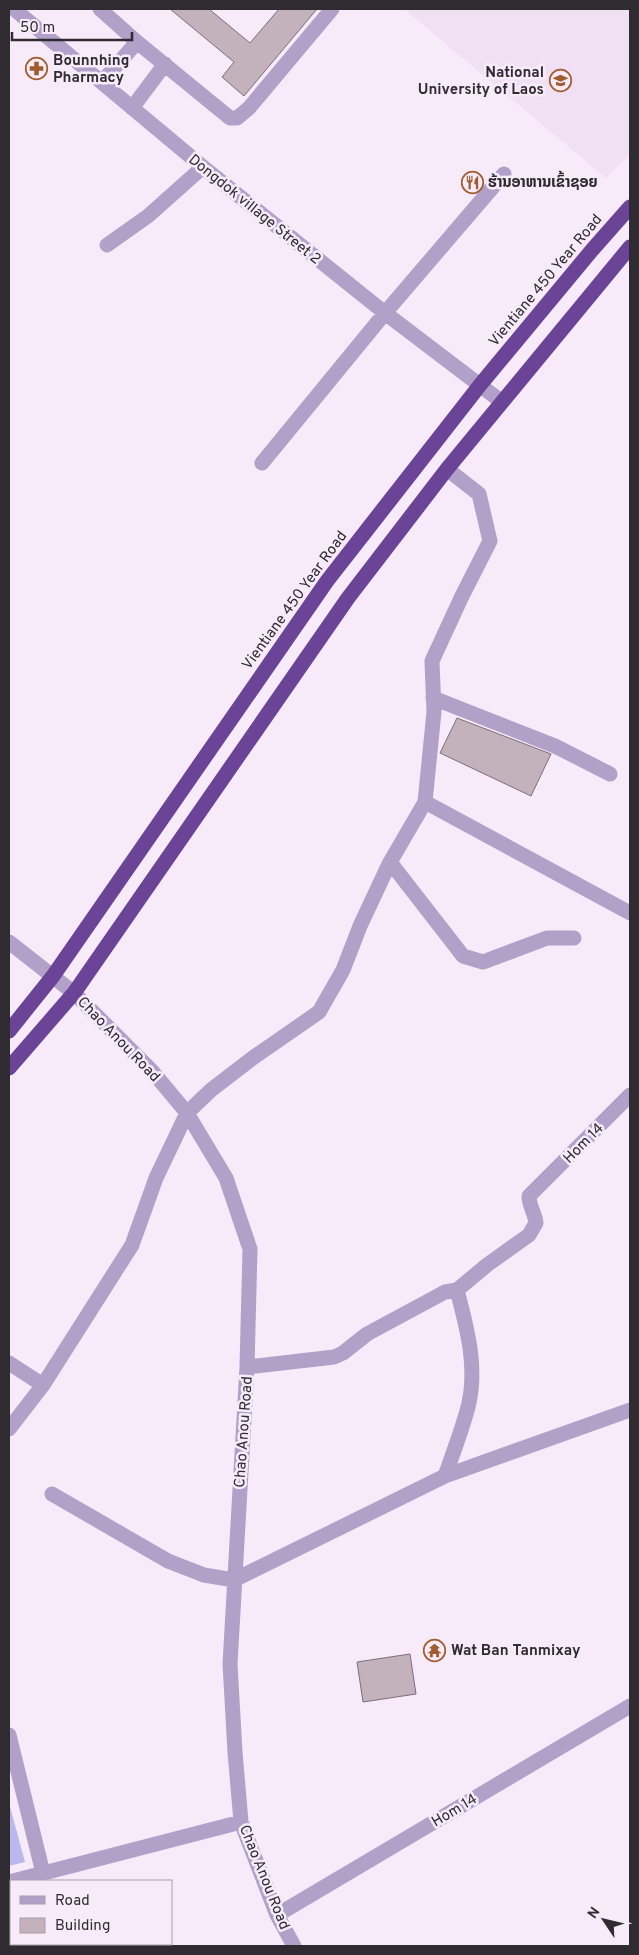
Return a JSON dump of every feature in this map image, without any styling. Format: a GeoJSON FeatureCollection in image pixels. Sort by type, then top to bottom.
{"type":"FeatureCollection","features":[{"type":"Feature","properties":{"kind":"highway","name":"Vientiane 450 Year Road"},"geometry":{"type":"LineString","coordinates":[[9,1031],[53,976],[326,581],[480,384],[630,207]]}},
{"type":"Feature","properties":{"kind":"highway"},"geometry":{"type":"LineString","coordinates":[[9,1068],[74,993],[348,598],[447,469],[630,247]]}},
{"type":"Feature","properties":{"kind":"street","name":"Dongdok village Street 2"},"geometry":{"type":"LineString","coordinates":[[14,9],[203,167],[385,313],[502,402]]}},
{"type":"Feature","properties":{"kind":"street"},"geometry":{"type":"LineString","coordinates":[[100,9],[137,42],[230,118],[237,118],[249,108],[332,9]]}},
{"type":"Feature","properties":{"kind":"street"},"geometry":{"type":"LineString","coordinates":[[102,82],[137,42]]}},
{"type":"Feature","properties":{"kind":"street"},"geometry":{"type":"LineString","coordinates":[[132,108],[164,64]]}},
{"type":"Feature","properties":{"kind":"street"},"geometry":{"type":"LineString","coordinates":[[107,245],[148,216],[203,167]]}},
{"type":"Feature","properties":{"kind":"street"},"geometry":{"type":"LineString","coordinates":[[262,463],[385,313],[504,174]]}},
{"type":"Feature","properties":{"kind":"street"},"geometry":{"type":"LineString","coordinates":[[9,1428],[43,1385],[132,1246],[156,1178],[187,1113],[211,1090],[254,1057],[319,1012],[343,970],[360,926],[390,862],[425,802],[434,712],[432,662],[490,541],[479,494],[447,469]]}},
{"type":"Feature","properties":{"kind":"street"},"geometry":{"type":"LineString","coordinates":[[433,698],[555,746],[610,774]]}},
{"type":"Feature","properties":{"kind":"street"},"geometry":{"type":"LineString","coordinates":[[425,802],[630,913]]}},
{"type":"Feature","properties":{"kind":"street"},"geometry":{"type":"LineString","coordinates":[[390,862],[463,956],[483,962],[547,938],[574,938]]}},
{"type":"Feature","properties":{"kind":"street","name":"Chao Anou Road"},"geometry":{"type":"LineString","coordinates":[[9,942],[74,993],[152,1071],[187,1113],[226,1178],[250,1249],[247,1367],[230,1664],[242,1822],[277,1915],[294,1946]]}},
{"type":"Feature","properties":{"kind":"street","name":"Hom 14"},"geometry":{"type":"LineString","coordinates":[[457,1290],[487,1265],[529,1235],[536,1223],[534,1212],[529,1204],[529,1196],[630,1095]]}},
{"type":"Feature","properties":{"kind":"street"},"geometry":{"type":"LineString","coordinates":[[247,1367],[334,1357],[343,1353],[367,1334],[445,1292],[457,1290],[469,1335],[472,1368],[468,1406],[445,1476]]}},
{"type":"Feature","properties":{"kind":"street"},"geometry":{"type":"LineString","coordinates":[[9,1363],[43,1385]]}},
{"type":"Feature","properties":{"kind":"street"},"geometry":{"type":"LineString","coordinates":[[52,1494],[168,1561],[204,1575],[234,1580],[445,1476],[630,1410]]}},
{"type":"Feature","properties":{"kind":"street","name":"Hom 14"},"geometry":{"type":"LineString","coordinates":[[277,1915],[630,1706]]}},
{"type":"Feature","properties":{"kind":"street"},"geometry":{"type":"LineString","coordinates":[[9,1735],[43,1873]]}},
{"type":"Feature","properties":{"kind":"street"},"geometry":{"type":"LineString","coordinates":[[17,1880],[242,1822]]}},
{"type":"Feature","properties":{"kind":"shaded area","name":"National University of Laos"},"geometry":{"type":"Polygon","coordinates":[[[404,9],[630,9],[630,154],[606,178],[404,9]]]}},
{"type":"Feature","properties":{"kind":"water"},"geometry":{"type":"Polygon","coordinates":[[[9,1803],[25,1862],[9,1866],[9,1803]]]}},
{"type":"Feature","properties":{"kind":"building"},"geometry":{"type":"Polygon","coordinates":[[[170,9],[209,9],[250,43],[279,9],[317,9],[244,96],[222,77],[234,62],[170,9]]]}},
{"type":"Feature","properties":{"kind":"building"},"geometry":{"type":"Polygon","coordinates":[[[457,718],[551,754],[531,796],[440,753],[457,718]]]}},
{"type":"Feature","properties":{"kind":"building"},"geometry":{"type":"Polygon","coordinates":[[[410,1654],[416,1694],[363,1702],[357,1662],[410,1654]]]}},
{"type":"Feature","properties":{"kind":"place","name":"Bounnhing Pharmacy"},"geometry":{"type":"Point","coordinates":[37,69]}},
{"type":"Feature","properties":{"kind":"place","name":"National University of Laos"},"geometry":{"type":"Point","coordinates":[560,81]}},
{"type":"Feature","properties":{"kind":"place","name":"ຮ້ານອາຫານເຂົ້າຊອຍ"},"geometry":{"type":"Point","coordinates":[472,182]}},
{"type":"Feature","properties":{"kind":"place","name":"Wat Ban Tanmixay"},"geometry":{"type":"Point","coordinates":[435,1650]}}]}
